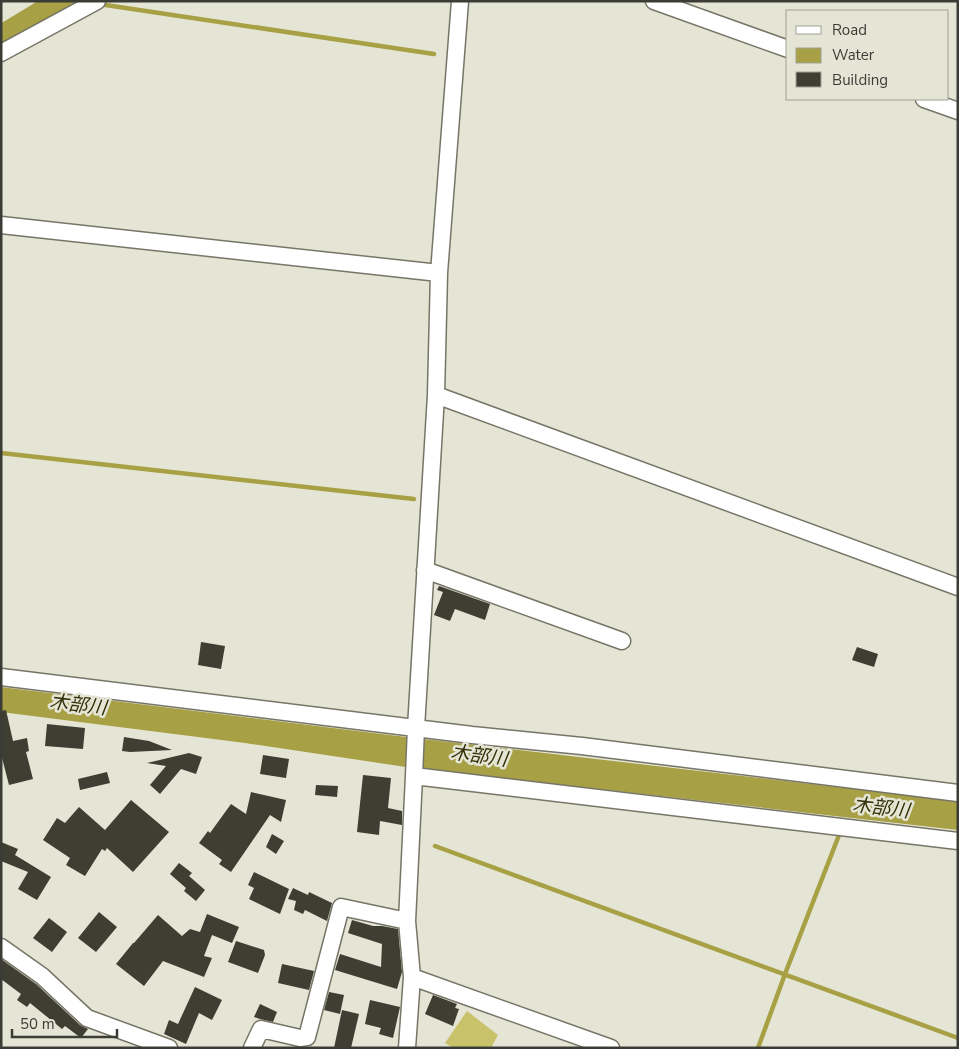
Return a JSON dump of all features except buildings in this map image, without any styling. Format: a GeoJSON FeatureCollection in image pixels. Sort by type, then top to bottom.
{"type":"FeatureCollection","features":[{"type":"Feature","properties":{"kind":"street"},"geometry":{"type":"LineString","coordinates":[[1,53],[97,1]]}},
{"type":"Feature","properties":{"kind":"street"},"geometry":{"type":"LineString","coordinates":[[407,1048],[412,977],[407,921],[416,728],[436,395],[439,273],[460,1]]}},
{"type":"Feature","properties":{"kind":"street"},"geometry":{"type":"LineString","coordinates":[[654,1],[786,48]]}},
{"type":"Feature","properties":{"kind":"street"},"geometry":{"type":"LineString","coordinates":[[927,100],[958,111]]}},
{"type":"Feature","properties":{"kind":"street"},"geometry":{"type":"LineString","coordinates":[[1,225],[439,273]]}},
{"type":"Feature","properties":{"kind":"street"},"geometry":{"type":"LineString","coordinates":[[436,395],[958,587]]}},
{"type":"Feature","properties":{"kind":"street"},"geometry":{"type":"LineString","coordinates":[[425,570],[622,641]]}},
{"type":"Feature","properties":{"kind":"street"},"geometry":{"type":"LineString","coordinates":[[1,677],[958,793]]}},
{"type":"Feature","properties":{"kind":"street"},"geometry":{"type":"LineString","coordinates":[[414,776],[958,842]]}},
{"type":"Feature","properties":{"kind":"street"},"geometry":{"type":"LineString","coordinates":[[252,1048],[261,1029],[300,1038],[306,1037],[341,906],[407,921]]}},
{"type":"Feature","properties":{"kind":"street"},"geometry":{"type":"LineString","coordinates":[[1,947],[42,976],[87,1018],[169,1048]]}},
{"type":"Feature","properties":{"kind":"street"},"geometry":{"type":"LineString","coordinates":[[412,977],[611,1048]]}},
{"type":"Feature","properties":{"kind":"shaded area"},"geometry":{"type":"Polygon","coordinates":[[[467,1011],[498,1035],[491,1048],[453,1048],[445,1043],[467,1011]]]}},
{"type":"Feature","properties":{"kind":"water","name":"木部川"},"geometry":{"type":"Polygon","coordinates":[[[1,687],[406,737],[958,801],[958,830],[406,767],[245,743],[1,712],[1,687]]]}},
{"type":"Feature","properties":{"kind":"waterway"},"geometry":{"type":"LineString","coordinates":[[1,38],[62,1]]}},
{"type":"Feature","properties":{"kind":"waterway"},"geometry":{"type":"LineString","coordinates":[[99,4],[434,54]]}},
{"type":"Feature","properties":{"kind":"waterway"},"geometry":{"type":"LineString","coordinates":[[1,453],[414,499]]}},
{"type":"Feature","properties":{"kind":"waterway"},"geometry":{"type":"LineString","coordinates":[[758,1048],[841,830]]}},
{"type":"Feature","properties":{"kind":"waterway"},"geometry":{"type":"LineString","coordinates":[[435,846],[958,1038]]}}]}
